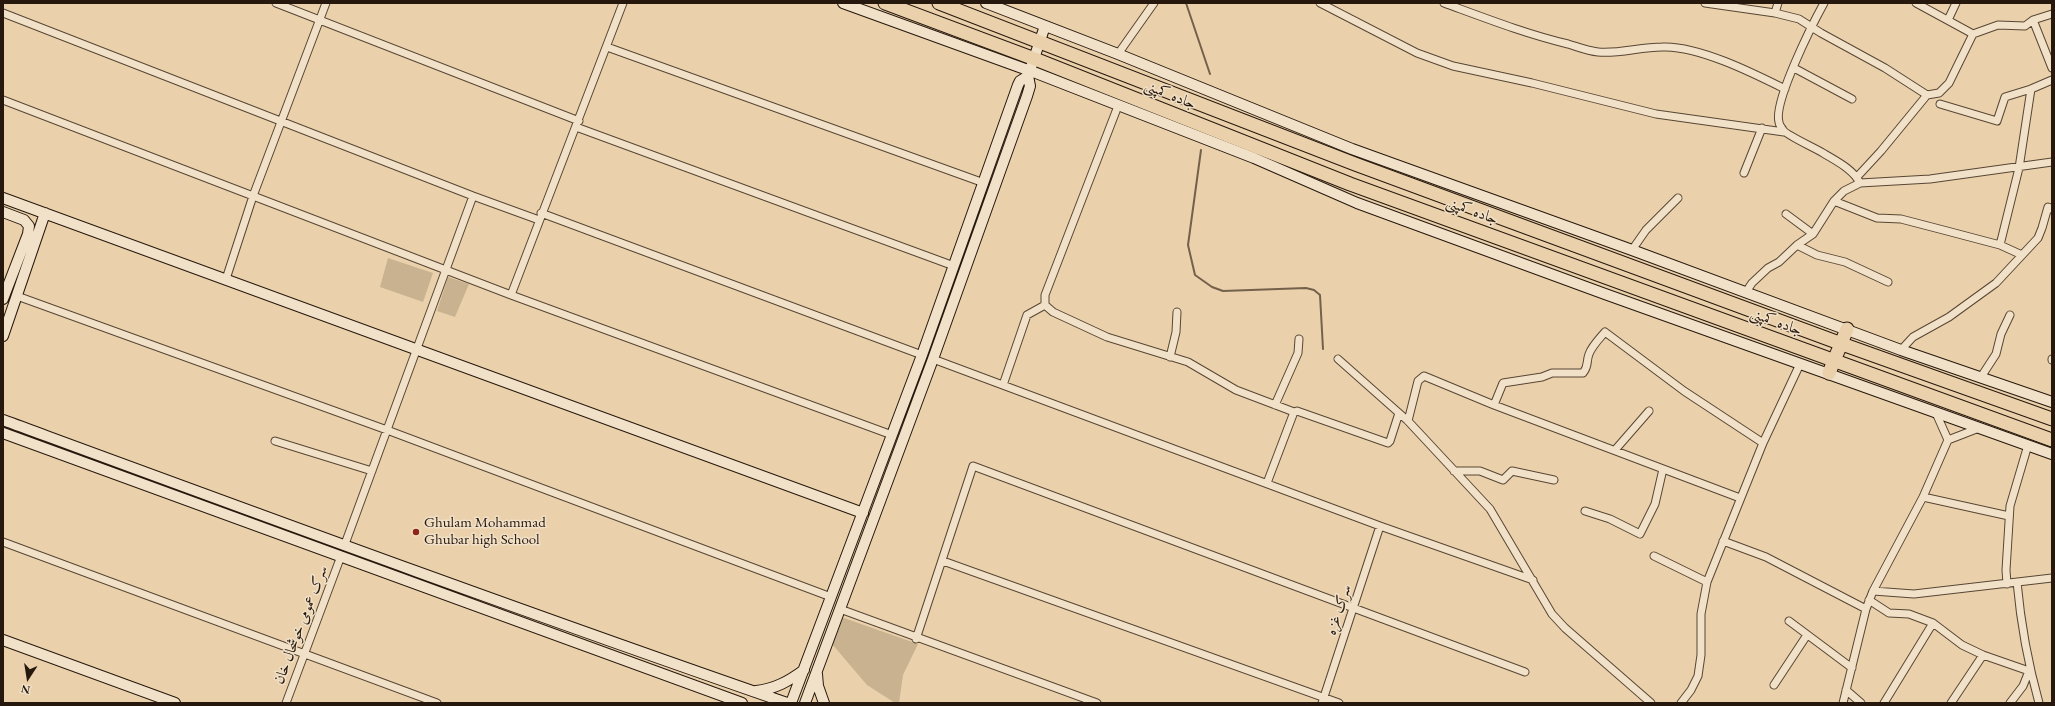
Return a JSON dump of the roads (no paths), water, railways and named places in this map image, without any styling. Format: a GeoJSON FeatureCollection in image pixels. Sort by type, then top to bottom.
{"type":"FeatureCollection","features":[{"type":"Feature","properties":{"kind":"highway","name":"جاده کمپنی"},"geometry":{"type":"LineString","coordinates":[[885,3],[1030,69],[1350,184],[1832,367],[2052,440]]}},
{"type":"Feature","properties":{"kind":"highway","name":"جاده کمپنی"},"geometry":{"type":"LineString","coordinates":[[939,3],[1355,164],[2052,420]]}},
{"type":"Feature","properties":{"kind":"highway"},"geometry":{"type":"LineString","coordinates":[[1832,367],[1847,329]]}},
{"type":"Feature","properties":{"kind":"street"},"geometry":{"type":"LineString","coordinates":[[276,3],[577,124],[954,266]]}},
{"type":"Feature","properties":{"kind":"street"},"geometry":{"type":"LineString","coordinates":[[226,279],[253,196],[326,3]]}},
{"type":"Feature","properties":{"kind":"street"},"geometry":{"type":"LineString","coordinates":[[511,295],[623,3]]}},
{"type":"Feature","properties":{"kind":"street"},"geometry":{"type":"LineString","coordinates":[[843,3],[1030,69],[1118,106],[1254,158],[1357,203],[1800,364],[1832,367],[1936,413],[2052,454]]}},
{"type":"Feature","properties":{"kind":"street"},"geometry":{"type":"LineString","coordinates":[[986,3],[1118,54],[1352,149],[1632,250],[1901,350],[2052,402]]}},
{"type":"Feature","properties":{"kind":"street"},"geometry":{"type":"LineString","coordinates":[[1118,54],[1154,3]]}},
{"type":"Feature","properties":{"kind":"street"},"geometry":{"type":"LineString","coordinates":[[1444,3],[1532,36],[1598,52],[1628,51],[1662,47],[1679,48],[1701,54],[1753,73],[1785,88]]}},
{"type":"Feature","properties":{"kind":"street"},"geometry":{"type":"LineString","coordinates":[[1705,3],[1776,13],[1799,19],[1812,25],[1822,33],[1885,68],[1927,95]]}},
{"type":"Feature","properties":{"kind":"street"},"geometry":{"type":"LineString","coordinates":[[1776,13],[1778,3]]}},
{"type":"Feature","properties":{"kind":"street"},"geometry":{"type":"LineString","coordinates":[[1784,132],[1778,122],[1779,109],[1785,88],[1812,25],[1824,3]]}},
{"type":"Feature","properties":{"kind":"street"},"geometry":{"type":"LineString","coordinates":[[1916,3],[1972,34]]}},
{"type":"Feature","properties":{"kind":"street"},"geometry":{"type":"LineString","coordinates":[[1948,20],[1956,3]]}},
{"type":"Feature","properties":{"kind":"street"},"geometry":{"type":"LineString","coordinates":[[1325,4],[1417,53],[1453,66],[1532,83],[1656,114],[1690,120],[1784,132],[1827,156],[1858,180],[1930,179],[2019,168],[2052,162]]}},
{"type":"Feature","properties":{"kind":"street"},"geometry":{"type":"LineString","coordinates":[[3,12],[473,196],[540,217],[922,355]]}},
{"type":"Feature","properties":{"kind":"street"},"geometry":{"type":"LineString","coordinates":[[1746,292],[1752,283],[1768,268],[1779,262],[1797,245],[1813,234],[1834,202],[1844,191],[1858,180],[1927,95],[1939,93],[1949,84],[1972,34],[1998,25],[2025,26],[2033,20],[2052,14]]}},
{"type":"Feature","properties":{"kind":"street"},"geometry":{"type":"LineString","coordinates":[[2033,20],[2052,68]]}},
{"type":"Feature","properties":{"kind":"street"},"geometry":{"type":"LineString","coordinates":[[805,703],[933,359],[1027,96],[1030,86],[1030,69],[1045,26]]}},
{"type":"Feature","properties":{"kind":"street"},"geometry":{"type":"LineString","coordinates":[[607,47],[984,183]]}},
{"type":"Feature","properties":{"kind":"street"},"geometry":{"type":"LineString","coordinates":[[1794,68],[1852,99]]}},
{"type":"Feature","properties":{"kind":"street"},"geometry":{"type":"LineString","coordinates":[[791,703],[922,355],[1018,86],[1020,81],[1030,69]]}},
{"type":"Feature","properties":{"kind":"street"},"geometry":{"type":"LineString","coordinates":[[1940,104],[1997,121],[2005,96],[2031,89],[2052,80]]}},
{"type":"Feature","properties":{"kind":"street"},"geometry":{"type":"LineString","coordinates":[[2000,245],[2019,168],[2031,89]]}},
{"type":"Feature","properties":{"kind":"street"},"geometry":{"type":"LineString","coordinates":[[3,100],[511,295],[892,435]]}},
{"type":"Feature","properties":{"kind":"street"},"geometry":{"type":"LineString","coordinates":[[1045,305],[1046,295],[1118,106]]}},
{"type":"Feature","properties":{"kind":"street"},"geometry":{"type":"LineString","coordinates":[[1744,172],[1762,128]]}},
{"type":"Feature","properties":{"kind":"street"},"geometry":{"type":"LineString","coordinates":[[345,544],[473,196]]}},
{"type":"Feature","properties":{"kind":"street"},"geometry":{"type":"LineString","coordinates":[[3,198],[863,512]]}},
{"type":"Feature","properties":{"kind":"street"},"geometry":{"type":"LineString","coordinates":[[1632,250],[1646,230],[1678,198]]}},
{"type":"Feature","properties":{"kind":"street"},"geometry":{"type":"LineString","coordinates":[[1834,202],[1877,218],[1900,219],[2000,245],[2022,255]]}},
{"type":"Feature","properties":{"kind":"street"},"geometry":{"type":"LineString","coordinates":[[1901,350],[1907,341],[1949,318],[1987,291],[2038,238],[2048,207],[2052,209]]}},
{"type":"Feature","properties":{"kind":"street"},"geometry":{"type":"LineString","coordinates":[[3,212],[24,220],[29,226],[28,234],[6,282],[3,298]]}},
{"type":"Feature","properties":{"kind":"street"},"geometry":{"type":"LineString","coordinates":[[3,336],[45,213]]}},
{"type":"Feature","properties":{"kind":"street"},"geometry":{"type":"LineString","coordinates":[[1786,214],[1813,234]]}},
{"type":"Feature","properties":{"kind":"street"},"geometry":{"type":"LineString","coordinates":[[1797,245],[1817,254],[1845,262],[1888,282]]}},
{"type":"Feature","properties":{"kind":"street"},"geometry":{"type":"LineString","coordinates":[[945,290],[956,294]]}},
{"type":"Feature","properties":{"kind":"street"},"geometry":{"type":"LineString","coordinates":[[17,296],[387,430],[831,597]]}},
{"type":"Feature","properties":{"kind":"street"},"geometry":{"type":"LineString","coordinates":[[1045,305],[1053,312],[1107,337],[1188,362],[1236,390],[1294,412],[1297,411],[1388,443],[1399,413]]}},
{"type":"Feature","properties":{"kind":"street"},"geometry":{"type":"LineString","coordinates":[[1003,385],[1027,315],[1045,305]]}},
{"type":"Feature","properties":{"kind":"street"},"geometry":{"type":"LineString","coordinates":[[1170,356],[1176,332],[1178,312]]}},
{"type":"Feature","properties":{"kind":"street"},"geometry":{"type":"LineString","coordinates":[[1981,377],[1996,354],[2001,334],[2010,316]]}},
{"type":"Feature","properties":{"kind":"street"},"geometry":{"type":"LineString","coordinates":[[1494,405],[1503,383],[1542,377],[1552,373],[1583,373],[1588,367],[1588,355],[1605,332],[1684,391],[1763,443]]}},
{"type":"Feature","properties":{"kind":"street"},"geometry":{"type":"LineString","coordinates":[[1275,405],[1298,353],[1300,339]]}},
{"type":"Feature","properties":{"kind":"street"},"geometry":{"type":"LineString","coordinates":[[933,359],[1380,526],[1533,580]]}},
{"type":"Feature","properties":{"kind":"street"},"geometry":{"type":"LineString","coordinates":[[1338,359],[1408,421],[1490,509],[1552,614],[1565,628],[1651,703]]}},
{"type":"Feature","properties":{"kind":"street"},"geometry":{"type":"LineString","coordinates":[[1681,703],[1691,690],[1698,676],[1701,655],[1701,614],[1707,582],[1763,443],[1800,364]]}},
{"type":"Feature","properties":{"kind":"street"},"geometry":{"type":"LineString","coordinates":[[1408,421],[1418,381],[1424,376],[1494,405],[1740,498]]}},
{"type":"Feature","properties":{"kind":"street"},"geometry":{"type":"LineString","coordinates":[[1615,450],[1649,411]]}},
{"type":"Feature","properties":{"kind":"street"},"geometry":{"type":"LineString","coordinates":[[1267,483],[1294,412]]}},
{"type":"Feature","properties":{"kind":"street"},"geometry":{"type":"LineString","coordinates":[[1936,413],[1948,440]]}},
{"type":"Feature","properties":{"kind":"street"},"geometry":{"type":"LineString","coordinates":[[900,414],[911,418]]}},
{"type":"Feature","properties":{"kind":"street"},"geometry":{"type":"LineString","coordinates":[[3,420],[263,516],[345,544],[413,571],[787,703]]}},
{"type":"Feature","properties":{"kind":"street"},"geometry":{"type":"LineString","coordinates":[[1843,703],[1866,609],[1873,591],[1923,497],[1948,440],[1979,428]]}},
{"type":"Feature","properties":{"kind":"street"},"geometry":{"type":"LineString","coordinates":[[3,433],[742,703]]}},
{"type":"Feature","properties":{"kind":"street"},"geometry":{"type":"LineString","coordinates":[[275,441],[372,471]]}},
{"type":"Feature","properties":{"kind":"street"},"geometry":{"type":"LineString","coordinates":[[2007,584],[2009,516],[2013,491],[2028,445]]}},
{"type":"Feature","properties":{"kind":"street"},"geometry":{"type":"LineString","coordinates":[[916,638],[943,561],[973,466],[1525,672]]}},
{"type":"Feature","properties":{"kind":"street"},"geometry":{"type":"LineString","coordinates":[[1585,511],[1610,519],[1640,534],[1655,504],[1663,469]]}},
{"type":"Feature","properties":{"kind":"street"},"geometry":{"type":"LineString","coordinates":[[1454,471],[1480,471],[1503,480],[1512,471],[1554,480]]}},
{"type":"Feature","properties":{"kind":"street"},"geometry":{"type":"LineString","coordinates":[[1923,497],[2009,516]]}},
{"type":"Feature","properties":{"kind":"street"},"geometry":{"type":"LineString","coordinates":[[258,527],[263,516]]}},
{"type":"Feature","properties":{"kind":"street","name":"سرک غزه"},"geometry":{"type":"LineString","coordinates":[[1323,700],[1380,526]]}},
{"type":"Feature","properties":{"kind":"street"},"geometry":{"type":"LineString","coordinates":[[1723,541],[1766,557],[1866,609]]}},
{"type":"Feature","properties":{"kind":"street"},"geometry":{"type":"LineString","coordinates":[[3,542],[437,703]]}},
{"type":"Feature","properties":{"kind":"street","name":"سرک عمومی خوشحال خان"},"geometry":{"type":"LineString","coordinates":[[286,703],[303,654],[341,556]]}},
{"type":"Feature","properties":{"kind":"street"},"geometry":{"type":"LineString","coordinates":[[1654,556],[1707,582]]}},
{"type":"Feature","properties":{"kind":"street"},"geometry":{"type":"LineString","coordinates":[[943,561],[1323,700],[1339,703]]}},
{"type":"Feature","properties":{"kind":"street"},"geometry":{"type":"LineString","coordinates":[[409,582],[413,571]]}},
{"type":"Feature","properties":{"kind":"street"},"geometry":{"type":"LineString","coordinates":[[1873,591],[1914,594],[2052,578]]}},
{"type":"Feature","properties":{"kind":"street"},"geometry":{"type":"LineString","coordinates":[[2017,582],[2022,636],[2029,671],[2039,703]]}},
{"type":"Feature","properties":{"kind":"street"},"geometry":{"type":"LineString","coordinates":[[1869,600],[1889,613],[1909,614],[1933,623],[1962,645],[1983,655],[2029,671]]}},
{"type":"Feature","properties":{"kind":"street"},"geometry":{"type":"LineString","coordinates":[[840,610],[1097,703]]}},
{"type":"Feature","properties":{"kind":"street"},"geometry":{"type":"LineString","coordinates":[[1789,621],[1852,668]]}},
{"type":"Feature","properties":{"kind":"street"},"geometry":{"type":"LineString","coordinates":[[1884,703],[1933,623]]}},
{"type":"Feature","properties":{"kind":"street"},"geometry":{"type":"LineString","coordinates":[[1774,685],[1807,635]]}},
{"type":"Feature","properties":{"kind":"street"},"geometry":{"type":"LineString","coordinates":[[3,640],[175,703]]}},
{"type":"Feature","properties":{"kind":"street"},"geometry":{"type":"LineString","coordinates":[[1951,703],[1983,655]]}},
{"type":"Feature","properties":{"kind":"street"},"geometry":{"type":"LineString","coordinates":[[752,691],[768,690],[787,682],[804,670]]}},
{"type":"Feature","properties":{"kind":"street"},"geometry":{"type":"LineString","coordinates":[[817,670],[818,686],[824,703]]}},
{"type":"Feature","properties":{"kind":"street"},"geometry":{"type":"LineString","coordinates":[[2010,703],[2023,686],[2029,671]]}},
{"type":"Feature","properties":{"kind":"street"},"geometry":{"type":"LineString","coordinates":[[1846,690],[1861,703]]}},
{"type":"Feature","properties":{"kind":"waterway"},"geometry":{"type":"LineString","coordinates":[[1186,3],[1210,74]]}},
{"type":"Feature","properties":{"kind":"waterway"},"geometry":{"type":"LineString","coordinates":[[1201,150],[1188,245],[1195,275],[1212,287],[1223,291],[1306,288],[1314,290],[1320,295],[1323,349]]}},
{"type":"Feature","properties":{"kind":"place","name":"Ghulam Mohammad Ghubar high School"},"geometry":{"type":"Point","coordinates":[416,532]}}]}
